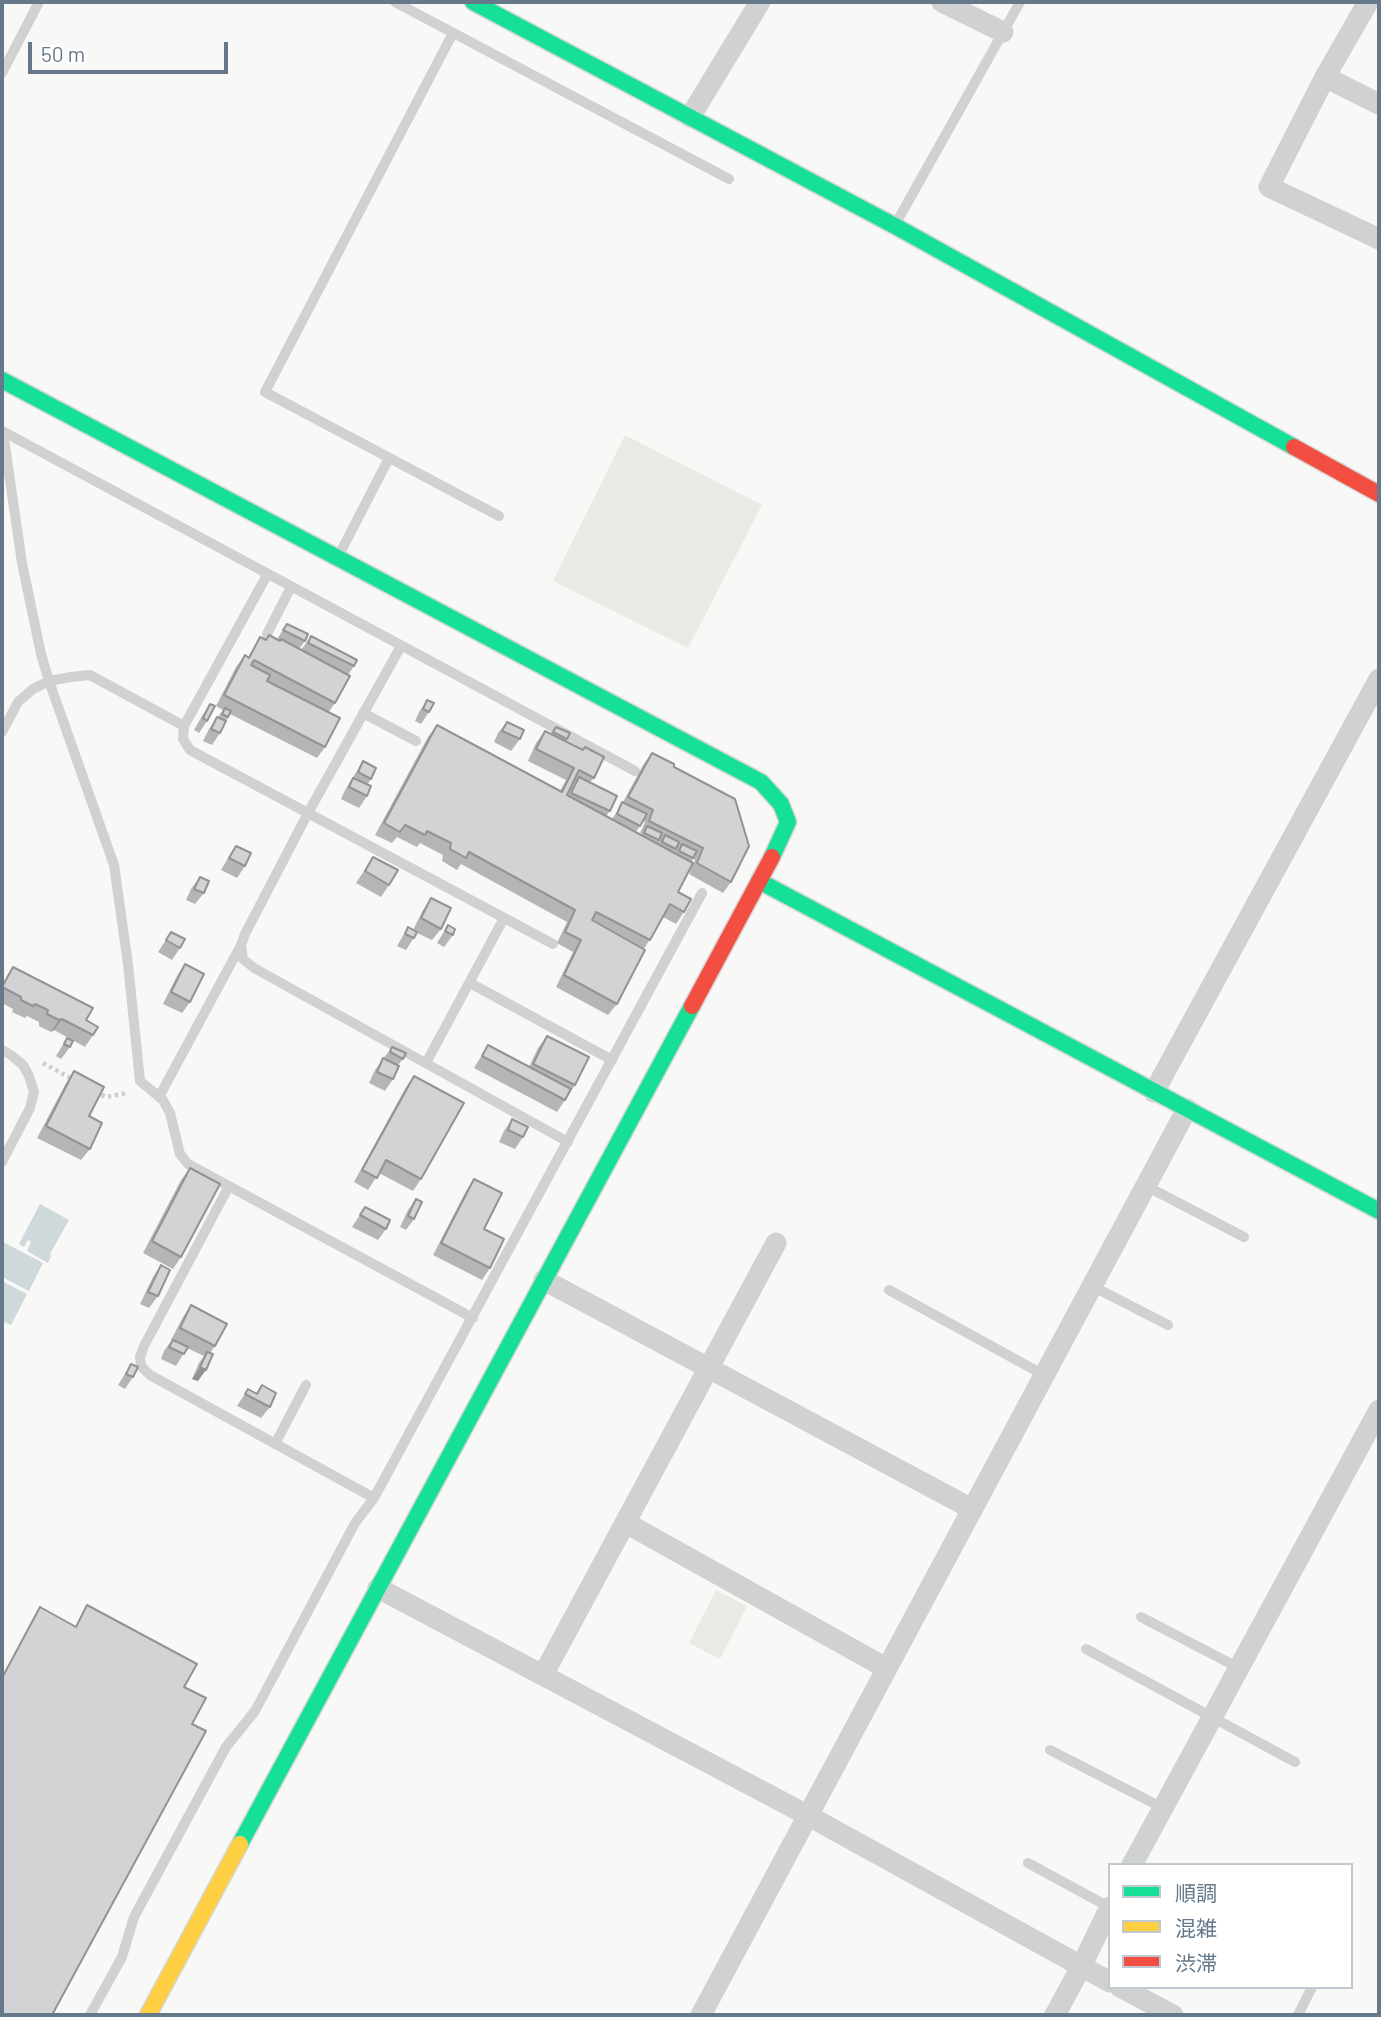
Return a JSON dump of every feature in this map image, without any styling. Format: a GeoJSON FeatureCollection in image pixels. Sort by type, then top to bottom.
{"type":"FeatureCollection","features":[{"type":"Feature","properties":{"kind":"street"},"geometry":{"type":"LineString","coordinates":[[473,2],[895,226],[1379,494]]}},
{"type":"Feature","properties":{"kind":"street"},"geometry":{"type":"LineString","coordinates":[[690,117],[760,2]]}},
{"type":"Feature","properties":{"kind":"street"},"geometry":{"type":"LineString","coordinates":[[942,2],[1003,32]]}},
{"type":"Feature","properties":{"kind":"street"},"geometry":{"type":"LineString","coordinates":[[1368,2],[1325,77],[1269,187],[1379,239]]}},
{"type":"Feature","properties":{"kind":"street"},"geometry":{"type":"LineString","coordinates":[[1325,77],[1379,104]]}},
{"type":"Feature","properties":{"kind":"street"},"geometry":{"type":"LineString","coordinates":[[2,380],[761,782],[781,804],[788,822],[781,841],[148,2015]]}},
{"type":"Feature","properties":{"kind":"street"},"geometry":{"type":"LineString","coordinates":[[1154,1092],[1379,679]]}},
{"type":"Feature","properties":{"kind":"street"},"geometry":{"type":"LineString","coordinates":[[759,881],[1379,1211]]}},
{"type":"Feature","properties":{"kind":"street"},"geometry":{"type":"LineString","coordinates":[[701,2015],[1187,1109]]}},
{"type":"Feature","properties":{"kind":"street"},"geometry":{"type":"LineString","coordinates":[[543,1675],[776,1243]]}},
{"type":"Feature","properties":{"kind":"street"},"geometry":{"type":"LineString","coordinates":[[544,1280],[972,1509]]}},
{"type":"Feature","properties":{"kind":"street"},"geometry":{"type":"LineString","coordinates":[[1133,1863],[1379,1409]]}},
{"type":"Feature","properties":{"kind":"street"},"geometry":{"type":"LineString","coordinates":[[626,1523],[886,1668]]}},
{"type":"Feature","properties":{"kind":"street"},"geometry":{"type":"LineString","coordinates":[[378,1588],[807,1815],[1108,1981]]}},
{"type":"Feature","properties":{"kind":"street"},"geometry":{"type":"LineString","coordinates":[[1055,2015],[1108,1911]]}},
{"type":"Feature","properties":{"kind":"street"},"geometry":{"type":"LineString","coordinates":[[1124,1989],[1172,2015]]}},
{"type":"Feature","properties":{"kind":"lane"},"geometry":{"type":"LineString","coordinates":[[2,73],[39,2]]}},
{"type":"Feature","properties":{"kind":"lane"},"geometry":{"type":"LineString","coordinates":[[395,2],[729,179]]}},
{"type":"Feature","properties":{"kind":"lane"},"geometry":{"type":"LineString","coordinates":[[895,226],[1020,2]]}},
{"type":"Feature","properties":{"kind":"lane"},"geometry":{"type":"LineString","coordinates":[[453,33],[265,392],[499,516]]}},
{"type":"Feature","properties":{"kind":"lane"},"geometry":{"type":"LineString","coordinates":[[2,431],[635,771]]}},
{"type":"Feature","properties":{"kind":"lane"},"geometry":{"type":"LineString","coordinates":[[2,431],[22,563],[49,681],[114,865],[140,1081],[159,1097],[170,1113],[180,1154],[188,1164],[473,1318]]}},
{"type":"Feature","properties":{"kind":"lane"},"geometry":{"type":"LineString","coordinates":[[338,557],[389,458]]}},
{"type":"Feature","properties":{"kind":"lane"},"geometry":{"type":"LineString","coordinates":[[267,575],[184,726],[183,739],[190,750],[553,944]]}},
{"type":"Feature","properties":{"kind":"lane"},"geometry":{"type":"LineString","coordinates":[[267,634],[291,587]]}},
{"type":"Feature","properties":{"kind":"lane"},"geometry":{"type":"LineString","coordinates":[[159,1097],[308,813],[401,646]]}},
{"type":"Feature","properties":{"kind":"lane"},"geometry":{"type":"LineString","coordinates":[[2,732],[18,702],[33,689],[49,681],[90,676],[184,726]]}},
{"type":"Feature","properties":{"kind":"lane"},"geometry":{"type":"LineString","coordinates":[[363,713],[416,741]]}},
{"type":"Feature","properties":{"kind":"lane"},"geometry":{"type":"LineString","coordinates":[[90,2015],[122,1957],[134,1917],[226,1746],[255,1711],[355,1523],[374,1498],[702,893]]}},
{"type":"Feature","properties":{"kind":"lane"},"geometry":{"type":"LineString","coordinates":[[426,1063],[504,918]]}},
{"type":"Feature","properties":{"kind":"lane"},"geometry":{"type":"LineString","coordinates":[[241,944],[243,959],[254,968],[568,1142]]}},
{"type":"Feature","properties":{"kind":"lane"},"geometry":{"type":"LineString","coordinates":[[470,983],[612,1060]]}},
{"type":"Feature","properties":{"kind":"lane"},"geometry":{"type":"LineString","coordinates":[[2,1050],[23,1065],[34,1092],[30,1108],[2,1162]]}},
{"type":"Feature","properties":{"kind":"lane"},"geometry":{"type":"LineString","coordinates":[[229,1186],[144,1346],[140,1357],[141,1366],[150,1375],[374,1498]]}},
{"type":"Feature","properties":{"kind":"lane"},"geometry":{"type":"LineString","coordinates":[[1146,1186],[1244,1237]]}},
{"type":"Feature","properties":{"kind":"lane"},"geometry":{"type":"LineString","coordinates":[[1092,1286],[1168,1325]]}},
{"type":"Feature","properties":{"kind":"lane"},"geometry":{"type":"LineString","coordinates":[[889,1290],[1044,1375]]}},
{"type":"Feature","properties":{"kind":"lane"},"geometry":{"type":"LineString","coordinates":[[275,1444],[306,1385]]}},
{"type":"Feature","properties":{"kind":"lane"},"geometry":{"type":"LineString","coordinates":[[1141,1617],[1239,1668]]}},
{"type":"Feature","properties":{"kind":"lane"},"geometry":{"type":"LineString","coordinates":[[1086,1649],[1295,1762]]}},
{"type":"Feature","properties":{"kind":"lane"},"geometry":{"type":"LineString","coordinates":[[1050,1750],[1163,1808]]}},
{"type":"Feature","properties":{"kind":"lane"},"geometry":{"type":"LineString","coordinates":[[1028,1863],[1108,1906]]}},
{"type":"Feature","properties":{"kind":"lane"},"geometry":{"type":"LineString","coordinates":[[1298,2015],[1311,1989]]}},
{"type":"Feature","properties":{"kind":"path"},"geometry":{"type":"LineString","coordinates":[[23,1065],[38,1061],[83,1085]]}},
{"type":"Feature","properties":{"kind":"path"},"geometry":{"type":"LineString","coordinates":[[94,1091],[106,1097],[149,1088]]}},
{"type":"Feature","properties":{"kind":"shaded area"},"geometry":{"type":"Polygon","coordinates":[[[625,435],[762,505],[688,648],[553,581],[625,435]]]}},
{"type":"Feature","properties":{"kind":"shaded area"},"geometry":{"type":"Polygon","coordinates":[[[40,1204],[69,1220],[50,1254],[48,1263],[27,1251],[31,1242],[28,1240],[24,1247],[19,1244],[40,1204]]]}},
{"type":"Feature","properties":{"kind":"shaded area"},"geometry":{"type":"Polygon","coordinates":[[[3,1242],[43,1263],[29,1291],[2,1277],[3,1242]]]}},
{"type":"Feature","properties":{"kind":"shaded area"},"geometry":{"type":"Polygon","coordinates":[[[2,1281],[27,1294],[11,1325],[2,1321],[2,1281]]]}},
{"type":"Feature","properties":{"kind":"shaded area"},"geometry":{"type":"Polygon","coordinates":[[[716,1590],[747,1606],[720,1659],[689,1643],[716,1590]]]}},
{"type":"Feature","properties":{"kind":"building"},"geometry":{"type":"Polygon","coordinates":[[[287,624],[308,634],[305,641],[283,630],[287,624]]]}},
{"type":"Feature","properties":{"kind":"building"},"geometry":{"type":"Polygon","coordinates":[[[269,635],[350,676],[335,703],[254,660],[251,665],[270,675],[267,681],[340,718],[325,747],[224,695],[245,655],[249,658],[260,637],[266,640],[269,635]]]}},
{"type":"Feature","properties":{"kind":"building"},"geometry":{"type":"Polygon","coordinates":[[[311,636],[357,660],[354,666],[308,643],[311,636]]]}},
{"type":"Feature","properties":{"kind":"building"},"geometry":{"type":"Polygon","coordinates":[[[427,700],[434,703],[429,712],[423,709],[427,700]]]}},
{"type":"Feature","properties":{"kind":"building"},"geometry":{"type":"Polygon","coordinates":[[[210,704],[215,706],[207,721],[203,718],[210,704]]]}},
{"type":"Feature","properties":{"kind":"building"},"geometry":{"type":"Polygon","coordinates":[[[225,708],[231,711],[228,717],[222,714],[225,708]]]}},
{"type":"Feature","properties":{"kind":"building"},"geometry":{"type":"Polygon","coordinates":[[[217,717],[226,721],[220,733],[211,729],[217,717]]]}},
{"type":"Feature","properties":{"kind":"building"},"geometry":{"type":"Polygon","coordinates":[[[507,722],[524,730],[520,739],[502,731],[507,722]]]}},
{"type":"Feature","properties":{"kind":"building"},"geometry":{"type":"Polygon","coordinates":[[[437,725],[562,792],[574,768],[536,749],[545,731],[604,757],[594,778],[579,770],[567,795],[693,863],[678,892],[691,899],[684,912],[670,904],[650,940],[596,912],[592,920],[645,950],[617,1004],[564,975],[581,940],[565,932],[575,910],[469,852],[466,858],[450,849],[451,843],[427,831],[425,835],[405,825],[400,832],[384,823],[437,725]]]}},
{"type":"Feature","properties":{"kind":"building"},"geometry":{"type":"Polygon","coordinates":[[[556,727],[570,733],[567,739],[553,732],[556,727]]]}},
{"type":"Feature","properties":{"kind":"building"},"geometry":{"type":"Polygon","coordinates":[[[652,753],[735,799],[749,846],[731,882],[697,863],[703,848],[649,821],[653,810],[628,797],[652,753]]]}},
{"type":"Feature","properties":{"kind":"building"},"geometry":{"type":"Polygon","coordinates":[[[363,761],[376,768],[371,779],[358,772],[363,761]]]}},
{"type":"Feature","properties":{"kind":"building"},"geometry":{"type":"Polygon","coordinates":[[[579,777],[617,796],[610,811],[571,793],[579,777]]]}},
{"type":"Feature","properties":{"kind":"building"},"geometry":{"type":"Polygon","coordinates":[[[353,778],[371,786],[367,796],[349,787],[353,778]]]}},
{"type":"Feature","properties":{"kind":"building"},"geometry":{"type":"Polygon","coordinates":[[[622,802],[647,814],[640,826],[617,814],[622,802]]]}},
{"type":"Feature","properties":{"kind":"building"},"geometry":{"type":"Polygon","coordinates":[[[647,826],[662,833],[659,840],[644,833],[647,826]]]}},
{"type":"Feature","properties":{"kind":"building"},"geometry":{"type":"Polygon","coordinates":[[[665,835],[679,842],[676,849],[662,842],[665,835]]]}},
{"type":"Feature","properties":{"kind":"building"},"geometry":{"type":"Polygon","coordinates":[[[682,844],[697,851],[693,858],[679,851],[682,844]]]}},
{"type":"Feature","properties":{"kind":"building"},"geometry":{"type":"Polygon","coordinates":[[[236,846],[251,853],[245,866],[229,858],[236,846]]]}},
{"type":"Feature","properties":{"kind":"building"},"geometry":{"type":"Polygon","coordinates":[[[373,857],[398,870],[389,885],[365,871],[373,857]]]}},
{"type":"Feature","properties":{"kind":"building"},"geometry":{"type":"Polygon","coordinates":[[[200,877],[209,881],[204,893],[194,889],[200,877]]]}},
{"type":"Feature","properties":{"kind":"building"},"geometry":{"type":"Polygon","coordinates":[[[431,898],[451,908],[441,929],[421,918],[431,898]]]}},
{"type":"Feature","properties":{"kind":"building"},"geometry":{"type":"Polygon","coordinates":[[[448,925],[455,929],[453,935],[445,931],[448,925]]]}},
{"type":"Feature","properties":{"kind":"building"},"geometry":{"type":"Polygon","coordinates":[[[408,927],[417,932],[414,938],[405,934],[408,927]]]}},
{"type":"Feature","properties":{"kind":"building"},"geometry":{"type":"Polygon","coordinates":[[[171,932],[185,939],[180,948],[166,940],[171,932]]]}},
{"type":"Feature","properties":{"kind":"building"},"geometry":{"type":"Polygon","coordinates":[[[185,964],[204,974],[190,1002],[171,992],[185,964]]]}},
{"type":"Feature","properties":{"kind":"building"},"geometry":{"type":"Polygon","coordinates":[[[13,967],[93,1008],[86,1020],[98,1027],[93,1035],[47,1014],[48,1010],[21,1000],[21,997],[2,987],[13,967]]]}},
{"type":"Feature","properties":{"kind":"building"},"geometry":{"type":"Polygon","coordinates":[[[547,1036],[589,1057],[575,1085],[533,1064],[547,1036]]]}},
{"type":"Feature","properties":{"kind":"building"},"geometry":{"type":"Polygon","coordinates":[[[67,1038],[73,1041],[70,1047],[64,1044],[67,1038]]]}},
{"type":"Feature","properties":{"kind":"building"},"geometry":{"type":"Polygon","coordinates":[[[488,1045],[571,1089],[565,1100],[482,1056],[488,1045]]]}},
{"type":"Feature","properties":{"kind":"building"},"geometry":{"type":"Polygon","coordinates":[[[392,1047],[406,1053],[403,1059],[390,1052],[392,1047]]]}},
{"type":"Feature","properties":{"kind":"building"},"geometry":{"type":"Polygon","coordinates":[[[383,1058],[399,1066],[393,1079],[377,1072],[383,1058]]]}},
{"type":"Feature","properties":{"kind":"building"},"geometry":{"type":"Polygon","coordinates":[[[74,1071],[104,1087],[89,1116],[102,1123],[90,1149],[46,1126],[74,1071]]]}},
{"type":"Feature","properties":{"kind":"building"},"geometry":{"type":"Polygon","coordinates":[[[414,1076],[464,1103],[421,1179],[386,1160],[377,1178],[362,1170],[414,1076]]]}},
{"type":"Feature","properties":{"kind":"building"},"geometry":{"type":"Polygon","coordinates":[[[512,1119],[528,1127],[523,1137],[508,1130],[512,1119]]]}},
{"type":"Feature","properties":{"kind":"building"},"geometry":{"type":"Polygon","coordinates":[[[190,1168],[220,1184],[181,1257],[152,1241],[190,1168]]]}},
{"type":"Feature","properties":{"kind":"building"},"geometry":{"type":"Polygon","coordinates":[[[474,1179],[502,1193],[484,1229],[504,1239],[490,1268],[441,1243],[474,1179]]]}},
{"type":"Feature","properties":{"kind":"building"},"geometry":{"type":"Polygon","coordinates":[[[416,1199],[422,1202],[414,1219],[408,1216],[416,1199]]]}},
{"type":"Feature","properties":{"kind":"building"},"geometry":{"type":"Polygon","coordinates":[[[365,1207],[390,1220],[386,1229],[360,1215],[365,1207]]]}},
{"type":"Feature","properties":{"kind":"building"},"geometry":{"type":"Polygon","coordinates":[[[161,1265],[170,1270],[158,1296],[148,1292],[161,1265]]]}},
{"type":"Feature","properties":{"kind":"building"},"geometry":{"type":"Polygon","coordinates":[[[191,1305],[227,1324],[215,1346],[180,1328],[191,1305]]]}},
{"type":"Feature","properties":{"kind":"building"},"geometry":{"type":"Polygon","coordinates":[[[173,1340],[188,1347],[184,1354],[169,1347],[173,1340]]]}},
{"type":"Feature","properties":{"kind":"building"},"geometry":{"type":"Polygon","coordinates":[[[207,1352],[213,1354],[206,1370],[200,1367],[207,1352]]]}},
{"type":"Feature","properties":{"kind":"building"},"geometry":{"type":"Polygon","coordinates":[[[131,1364],[138,1367],[133,1377],[126,1374],[131,1364]]]}},
{"type":"Feature","properties":{"kind":"building"},"geometry":{"type":"Polygon","coordinates":[[[262,1385],[276,1393],[270,1407],[245,1394],[248,1389],[257,1394],[262,1385]]]}},
{"type":"Feature","properties":{"kind":"building"},"geometry":{"type":"Polygon","coordinates":[[[87,1605],[197,1664],[184,1687],[206,1698],[192,1724],[206,1731],[52,2015],[2,2015],[2,1678],[40,1607],[76,1627],[87,1605]]]}},
{"type":"Feature","properties":{"kind":"traffic: fast"},"geometry":{"type":"LineString","coordinates":[[473,2],[895,226],[1294,447]]}},
{"type":"Feature","properties":{"kind":"traffic: fast"},"geometry":{"type":"LineString","coordinates":[[2,380],[761,782],[781,804],[788,822],[772,857]]}},
{"type":"Feature","properties":{"kind":"traffic: fast"},"geometry":{"type":"LineString","coordinates":[[759,881],[1379,1211]]}},
{"type":"Feature","properties":{"kind":"traffic: fast"},"geometry":{"type":"LineString","coordinates":[[240,1844],[692,1006]]}},
{"type":"Feature","properties":{"kind":"traffic: slow"},"geometry":{"type":"LineString","coordinates":[[148,2015],[240,1844]]}},
{"type":"Feature","properties":{"kind":"traffic: jam"},"geometry":{"type":"LineString","coordinates":[[1294,447],[1379,494]]}},
{"type":"Feature","properties":{"kind":"traffic: jam"},"geometry":{"type":"LineString","coordinates":[[692,1006],[772,857]]}}]}
